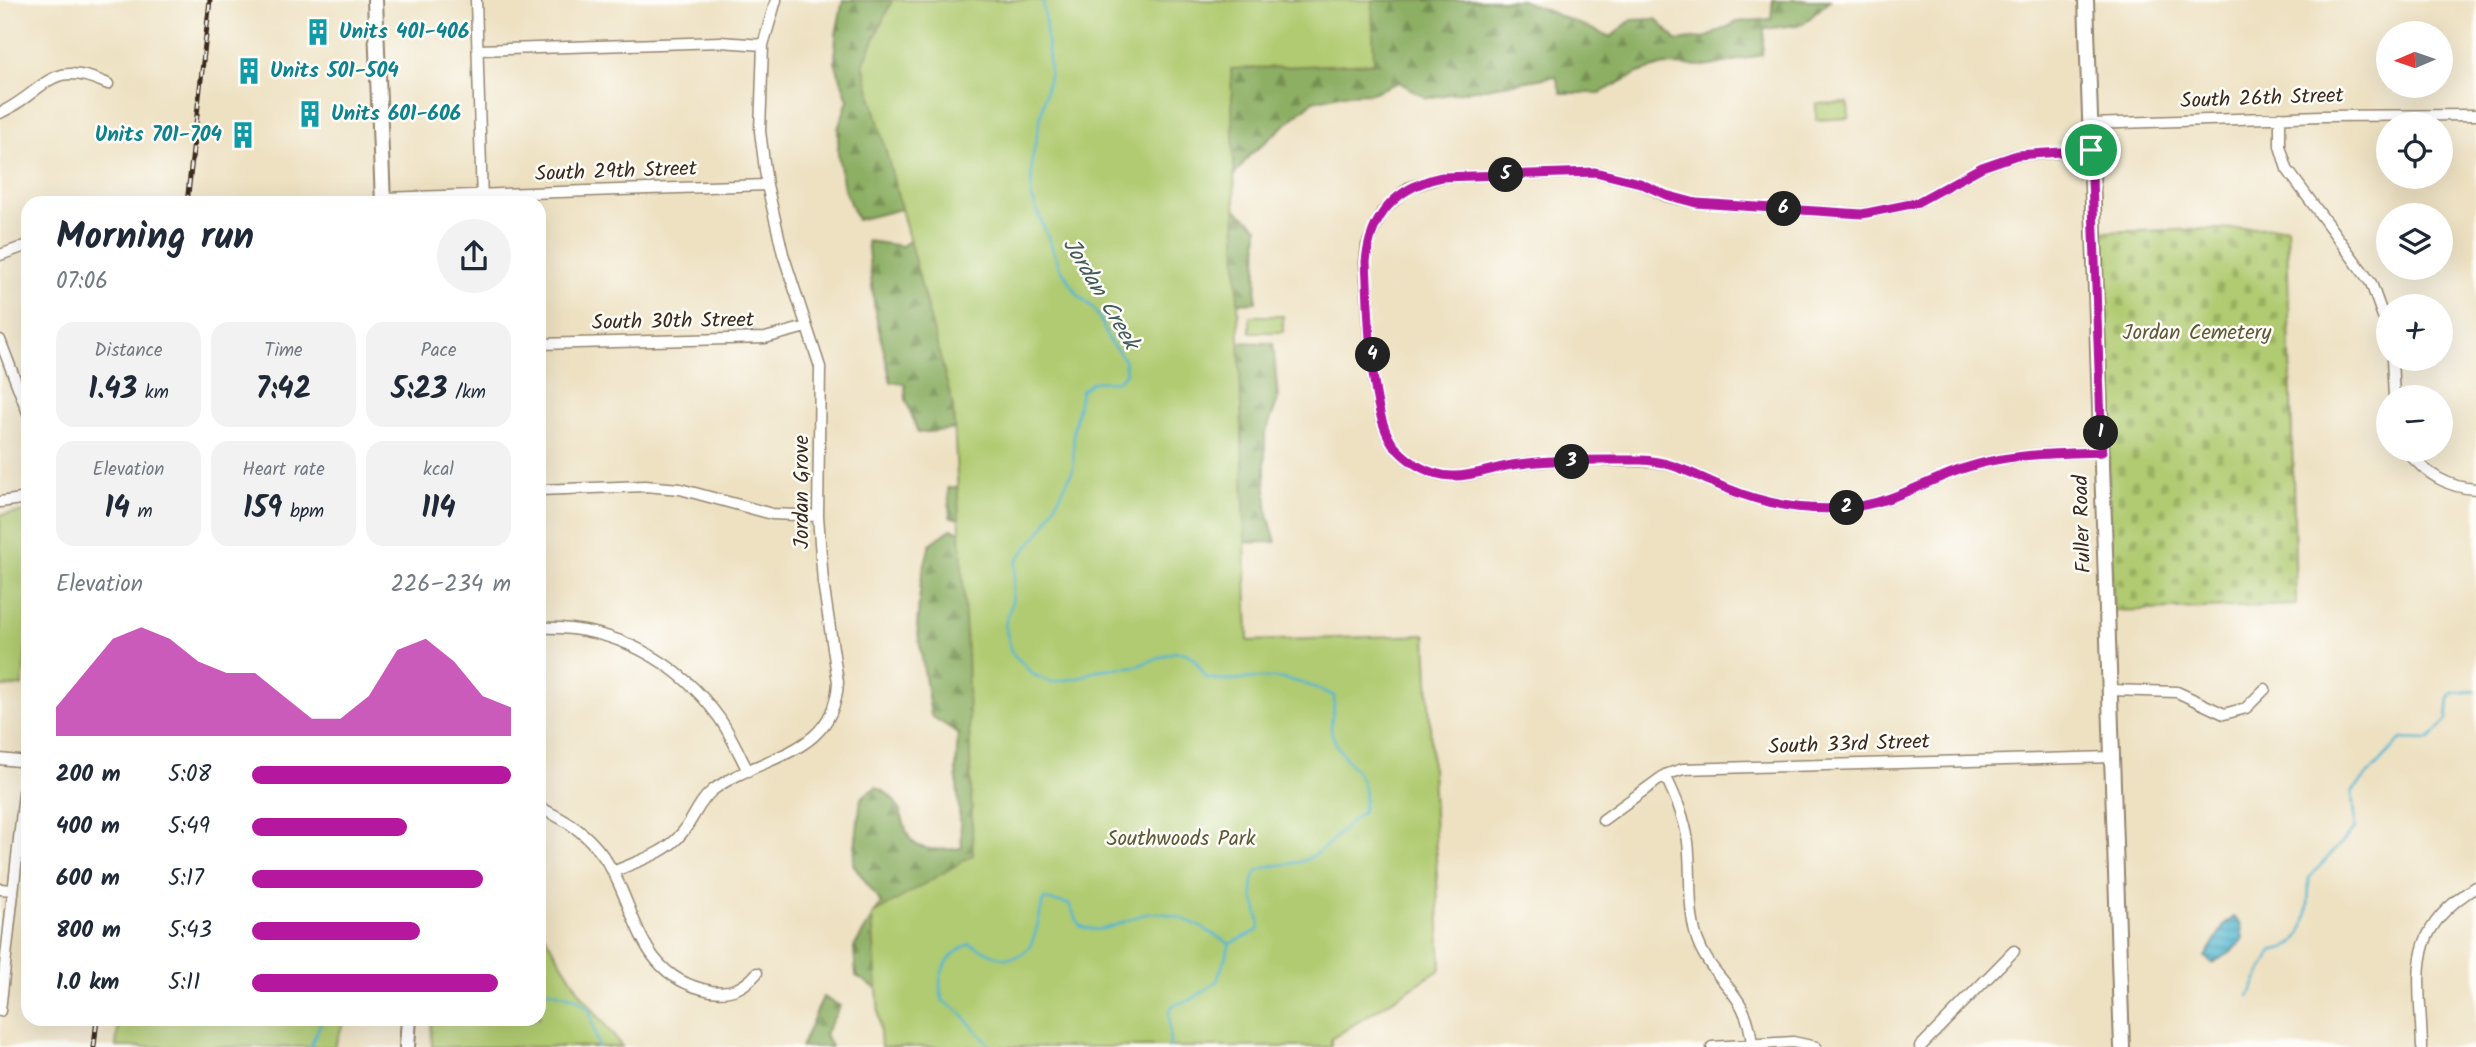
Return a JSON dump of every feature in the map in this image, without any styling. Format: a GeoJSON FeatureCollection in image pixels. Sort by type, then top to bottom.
{"type":"FeatureCollection","features":[{"type":"Feature","properties":{"kind":"street"},"geometry":{"type":"LineString","coordinates":[[375,0],[383,196]]}},
{"type":"Feature","properties":{"kind":"street"},"geometry":{"type":"LineString","coordinates":[[476,0],[482,196]]}},
{"type":"Feature","properties":{"kind":"street","name":"Jordan Grove"},"geometry":{"type":"LineString","coordinates":[[613,872],[665,849],[685,830],[710,793],[804,744],[824,727],[833,714],[838,682],[822,582],[818,516],[820,367],[806,327],[767,185],[760,131],[763,45],[776,0]]}},
{"type":"Feature","properties":{"kind":"street","name":"Fuller Road"},"geometry":{"type":"LineString","coordinates":[[2087,0],[2122,1047]]}},
{"type":"Feature","properties":{"kind":"street"},"geometry":{"type":"LineString","coordinates":[[478,50],[720,41],[763,45]]}},
{"type":"Feature","properties":{"kind":"street"},"geometry":{"type":"LineString","coordinates":[[0,113],[61,74],[88,75],[108,84]]}},
{"type":"Feature","properties":{"kind":"street","name":"South 26th Street"},"geometry":{"type":"LineString","coordinates":[[2091,124],[2280,117],[2476,115]]}},
{"type":"Feature","properties":{"kind":"street"},"geometry":{"type":"LineString","coordinates":[[2280,117],[2280,146],[2287,169],[2361,267],[2376,295]]}},
{"type":"Feature","properties":{"kind":"street"},"geometry":{"type":"LineString","coordinates":[[2091,150],[2017,155],[1982,167],[1916,203],[1862,214],[1696,203],[1666,195],[1640,183],[1595,172],[1442,177],[1424,181],[1402,192],[1382,212],[1367,245],[1366,262],[1376,401],[1381,425],[1394,446],[1412,463],[1434,473],[1466,475],[1520,463],[1644,460],[1676,466],[1759,500],[1821,509],[1859,506],[1896,498],[1966,468],[1993,460],[2102,452]]}},
{"type":"Feature","properties":{"kind":"street","name":"South 29th Street"},"geometry":{"type":"LineString","coordinates":[[546,197],[767,185]]}},
{"type":"Feature","properties":{"kind":"street"},"geometry":{"type":"LineString","coordinates":[[0,255],[21,248]]}},
{"type":"Feature","properties":{"kind":"street","name":"South 30th Street"},"geometry":{"type":"LineString","coordinates":[[546,344],[765,338],[806,327]]}},
{"type":"Feature","properties":{"kind":"street"},"geometry":{"type":"LineString","coordinates":[[0,340],[21,389]]}},
{"type":"Feature","properties":{"kind":"street"},"geometry":{"type":"LineString","coordinates":[[2418,462],[2433,476],[2449,484],[2476,489]]}},
{"type":"Feature","properties":{"kind":"street"},"geometry":{"type":"LineString","coordinates":[[546,490],[645,486],[680,489],[772,514],[818,516]]}},
{"type":"Feature","properties":{"kind":"street"},"geometry":{"type":"LineString","coordinates":[[0,502],[21,499]]}},
{"type":"Feature","properties":{"kind":"street"},"geometry":{"type":"LineString","coordinates":[[546,628],[574,629],[616,639],[674,670],[705,699],[722,722],[748,771]]}},
{"type":"Feature","properties":{"kind":"street"},"geometry":{"type":"LineString","coordinates":[[2110,690],[2177,692],[2218,713],[2233,714],[2246,708],[2265,689]]}},
{"type":"Feature","properties":{"kind":"street","name":"South 33rd Street"},"geometry":{"type":"LineString","coordinates":[[1604,820],[1665,775],[1683,769],[2112,757]]}},
{"type":"Feature","properties":{"kind":"street"},"geometry":{"type":"LineString","coordinates":[[0,759],[21,759]]}},
{"type":"Feature","properties":{"kind":"street"},"geometry":{"type":"LineString","coordinates":[[1665,775],[1688,840],[1696,935],[1710,964],[1745,1008],[1752,1046]]}},
{"type":"Feature","properties":{"kind":"street"},"geometry":{"type":"LineString","coordinates":[[546,811],[576,828],[597,847],[613,872],[642,942],[666,971],[690,986],[724,992],[748,983],[757,972]]}},
{"type":"Feature","properties":{"kind":"street"},"geometry":{"type":"LineString","coordinates":[[0,1011],[21,820]]}},
{"type":"Feature","properties":{"kind":"street"},"geometry":{"type":"LineString","coordinates":[[2422,1047],[2420,974],[2424,941],[2435,918],[2476,887]]}},
{"type":"Feature","properties":{"kind":"street"},"geometry":{"type":"LineString","coordinates":[[0,889],[13,890]]}},
{"type":"Feature","properties":{"kind":"street"},"geometry":{"type":"LineString","coordinates":[[1920,1047],[2014,951]]}},
{"type":"Feature","properties":{"kind":"street"},"geometry":{"type":"LineString","coordinates":[[1712,1047],[1793,1042],[1816,1047]]}},
{"type":"Feature","properties":{"kind":"green space"},"geometry":{"type":"Polygon","coordinates":[[[843,0],[1033,0],[980,523],[950,517],[948,488],[982,484],[966,428],[918,433],[906,400],[905,384],[891,382],[875,312],[867,241],[902,246],[926,229],[905,208],[857,220],[844,189],[838,154],[838,129],[848,100],[835,62],[836,35],[843,0]]]}},
{"type":"Feature","properties":{"kind":"green space","name":"Southwoods Park"},"geometry":{"type":"Polygon","coordinates":[[[892,0],[1372,0],[1374,63],[1231,69],[1248,641],[1426,635],[1441,969],[1331,1039],[1331,1047],[881,1047],[872,915],[973,855],[967,653],[953,406],[863,64],[892,0]]]}},
{"type":"Feature","properties":{"kind":"green space"},"geometry":{"type":"Polygon","coordinates":[[[1049,0],[1521,0],[1611,37],[1631,20],[1656,19],[1677,41],[1708,37],[1737,22],[1771,19],[1773,0],[1830,0],[1803,24],[1764,29],[1762,55],[1711,66],[1664,65],[1638,73],[1600,93],[1561,93],[1556,76],[1426,98],[1399,82],[1371,93],[1344,94],[1313,101],[1249,156],[1232,178],[1232,206],[1258,227],[1256,302],[1231,303],[1232,342],[1273,343],[1278,399],[1265,435],[1265,477],[1268,515],[1276,542],[1037,546],[1049,0]]]}},
{"type":"Feature","properties":{"kind":"green space"},"geometry":{"type":"Polygon","coordinates":[[[1848,103],[1849,118],[1816,120],[1816,104],[1848,103]]]}},
{"type":"Feature","properties":{"kind":"green space","name":"Jordan Cemetery"},"geometry":{"type":"Polygon","coordinates":[[[2287,227],[2296,605],[2113,611],[2100,232],[2287,227]]]}},
{"type":"Feature","properties":{"kind":"green space"},"geometry":{"type":"Polygon","coordinates":[[[1250,316],[1283,316],[1283,332],[1250,332],[1250,316]]]}},
{"type":"Feature","properties":{"kind":"green space"},"geometry":{"type":"Polygon","coordinates":[[[21,513],[21,686],[0,687],[0,515],[21,513]]]}},
{"type":"Feature","properties":{"kind":"green space"},"geometry":{"type":"Polygon","coordinates":[[[951,529],[988,539],[1092,686],[882,1013],[877,989],[856,976],[854,947],[881,903],[853,864],[861,798],[876,787],[891,797],[899,808],[911,840],[920,846],[936,850],[962,848],[956,769],[958,733],[931,716],[917,626],[921,580],[930,544],[951,529]]]}},
{"type":"Feature","properties":{"kind":"green space"},"geometry":{"type":"Polygon","coordinates":[[[546,937],[581,994],[622,1047],[432,1047],[431,1026],[546,1026],[546,937]]]}},
{"type":"Feature","properties":{"kind":"green space"},"geometry":{"type":"Polygon","coordinates":[[[823,997],[840,1006],[825,1034],[831,1047],[801,1047],[823,997]]]}},
{"type":"Feature","properties":{"kind":"green space"},"geometry":{"type":"Polygon","coordinates":[[[118,1026],[342,1026],[334,1047],[116,1047],[118,1026]]]}},
{"type":"Feature","properties":{"kind":"water"},"geometry":{"type":"Polygon","coordinates":[[[2234,917],[2241,925],[2243,940],[2230,953],[2212,963],[2205,957],[2225,924],[2234,917]]]}},
{"type":"Feature","properties":{"kind":"waterway","name":"Jordan Creek"},"geometry":{"type":"LineString","coordinates":[[1043,0],[1050,71],[1032,159],[1031,196],[1060,267],[1078,295],[1093,308],[1109,341],[1124,359],[1126,373],[1118,381],[1092,382],[1081,391],[1074,429],[1073,470],[1044,527],[1016,561],[1012,602],[1005,625],[1011,652],[1034,675],[1051,682],[1078,678],[1097,670],[1137,666],[1174,652],[1186,653],[1194,659],[1207,678],[1278,678],[1311,686],[1334,696],[1332,734],[1364,787],[1362,813],[1321,850],[1299,862],[1269,866],[1257,871],[1252,887],[1259,930],[1230,944]]}},
{"type":"Feature","properties":{"kind":"waterway"},"geometry":{"type":"LineString","coordinates":[[2249,996],[2272,951],[2288,947],[2300,934],[2306,916],[2309,878],[2355,828],[2352,792],[2401,739],[2429,740],[2447,720],[2449,699],[2453,693],[2476,691]]}},
{"type":"Feature","properties":{"kind":"waterway","name":"Jordan Creek"},"geometry":{"type":"LineString","coordinates":[[991,1047],[959,1011],[943,1001],[941,975],[948,960],[969,944],[1001,958],[1016,957],[1024,952],[1034,937],[1044,899],[1069,904],[1080,926],[1091,929],[1110,927],[1138,916],[1159,913],[1187,921],[1230,944]]}},
{"type":"Feature","properties":{"kind":"waterway"},"geometry":{"type":"LineString","coordinates":[[1170,1047],[1169,1012],[1173,1005],[1191,1000],[1217,981],[1230,944]]}},
{"type":"Feature","properties":{"kind":"waterway","name":"Jordan Creek"},"geometry":{"type":"LineString","coordinates":[[546,990],[575,998],[589,1009],[598,1047]]}},
{"type":"Feature","properties":{"kind":"waterway","name":"Jordan Creek"},"geometry":{"type":"LineString","coordinates":[[310,1047],[319,1026]]}},
{"type":"Feature","properties":{"kind":"railway"},"geometry":{"type":"LineString","coordinates":[[188,196],[210,0]]}},
{"type":"Feature","properties":{"kind":"railway"},"geometry":{"type":"LineString","coordinates":[[94,1047],[96,1026]]}},
{"type":"Feature","properties":{"kind":"place","name":"Units 401-406"},"geometry":{"type":"Point","coordinates":[318,32]}},
{"type":"Feature","properties":{"kind":"place","name":"Units 501-504"},"geometry":{"type":"Point","coordinates":[249,71]}},
{"type":"Feature","properties":{"kind":"place","name":"Units 601-606"},"geometry":{"type":"Point","coordinates":[310,114]}},
{"type":"Feature","properties":{"kind":"place","name":"Units 701-704"},"geometry":{"type":"Point","coordinates":[243,135]}},
{"type":"Feature","properties":{"kind":"route"},"geometry":{"type":"LineString","coordinates":[[2091,150],[2102,452],[2016,456],[1993,460],[1939,478],[1896,498],[1847,508],[1821,509],[1796,508],[1747,497],[1676,466],[1644,460],[1520,463],[1466,475],[1434,473],[1412,463],[1394,446],[1381,425],[1376,401],[1367,245],[1382,212],[1408,188],[1424,181],[1442,177],[1595,172],[1640,183],[1666,195],[1696,203],[1862,214],[1916,203],[1999,160],[2035,152],[2091,150]]}}]}
